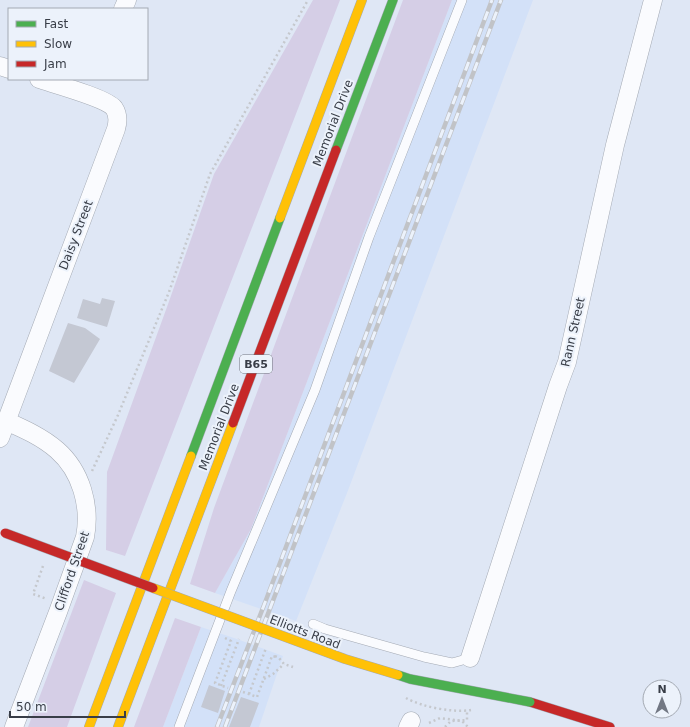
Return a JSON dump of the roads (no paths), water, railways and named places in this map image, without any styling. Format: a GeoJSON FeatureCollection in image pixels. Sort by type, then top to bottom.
{"type":"FeatureCollection","features":[{"type":"Feature","properties":{"kind":"main road","name":"Memorial Drive"},"geometry":{"type":"LineString","coordinates":[[89,727],[362,0]]}},
{"type":"Feature","properties":{"kind":"main road","name":"Memorial Drive"},"geometry":{"type":"LineString","coordinates":[[118,727],[393,0]]}},
{"type":"Feature","properties":{"kind":"main road","name":"Elliotts Road"},"geometry":{"type":"LineString","coordinates":[[2,532],[345,659],[410,679],[530,702],[610,727]]}},
{"type":"Feature","properties":{"kind":"street","name":"Rann Street"},"geometry":{"type":"LineString","coordinates":[[470,658],[567,362],[615,145],[653,0]]}},
{"type":"Feature","properties":{"kind":"street","name":"Daisy Street"},"geometry":{"type":"LineString","coordinates":[[0,438],[118,123],[115,109],[85,86],[46,80]]}},
{"type":"Feature","properties":{"kind":"street","name":"Clifford Street"},"geometry":{"type":"LineString","coordinates":[[6,421],[36,435],[58,450],[66,459],[79,481],[83,492],[87,517],[85,536],[14,727]]}},
{"type":"Feature","properties":{"kind":"lane"},"geometry":{"type":"LineString","coordinates":[[179,727],[231,591],[314,390],[369,237],[462,0]]}},
{"type":"Feature","properties":{"kind":"lane"},"geometry":{"type":"LineString","coordinates":[[313,624],[325,629],[424,657],[452,663],[470,658]]}},
{"type":"Feature","properties":{"kind":"railway"},"geometry":{"type":"LineString","coordinates":[[217,727],[492,0]]}},
{"type":"Feature","properties":{"kind":"railway"},"geometry":{"type":"LineString","coordinates":[[225,727],[501,0]]}}]}
